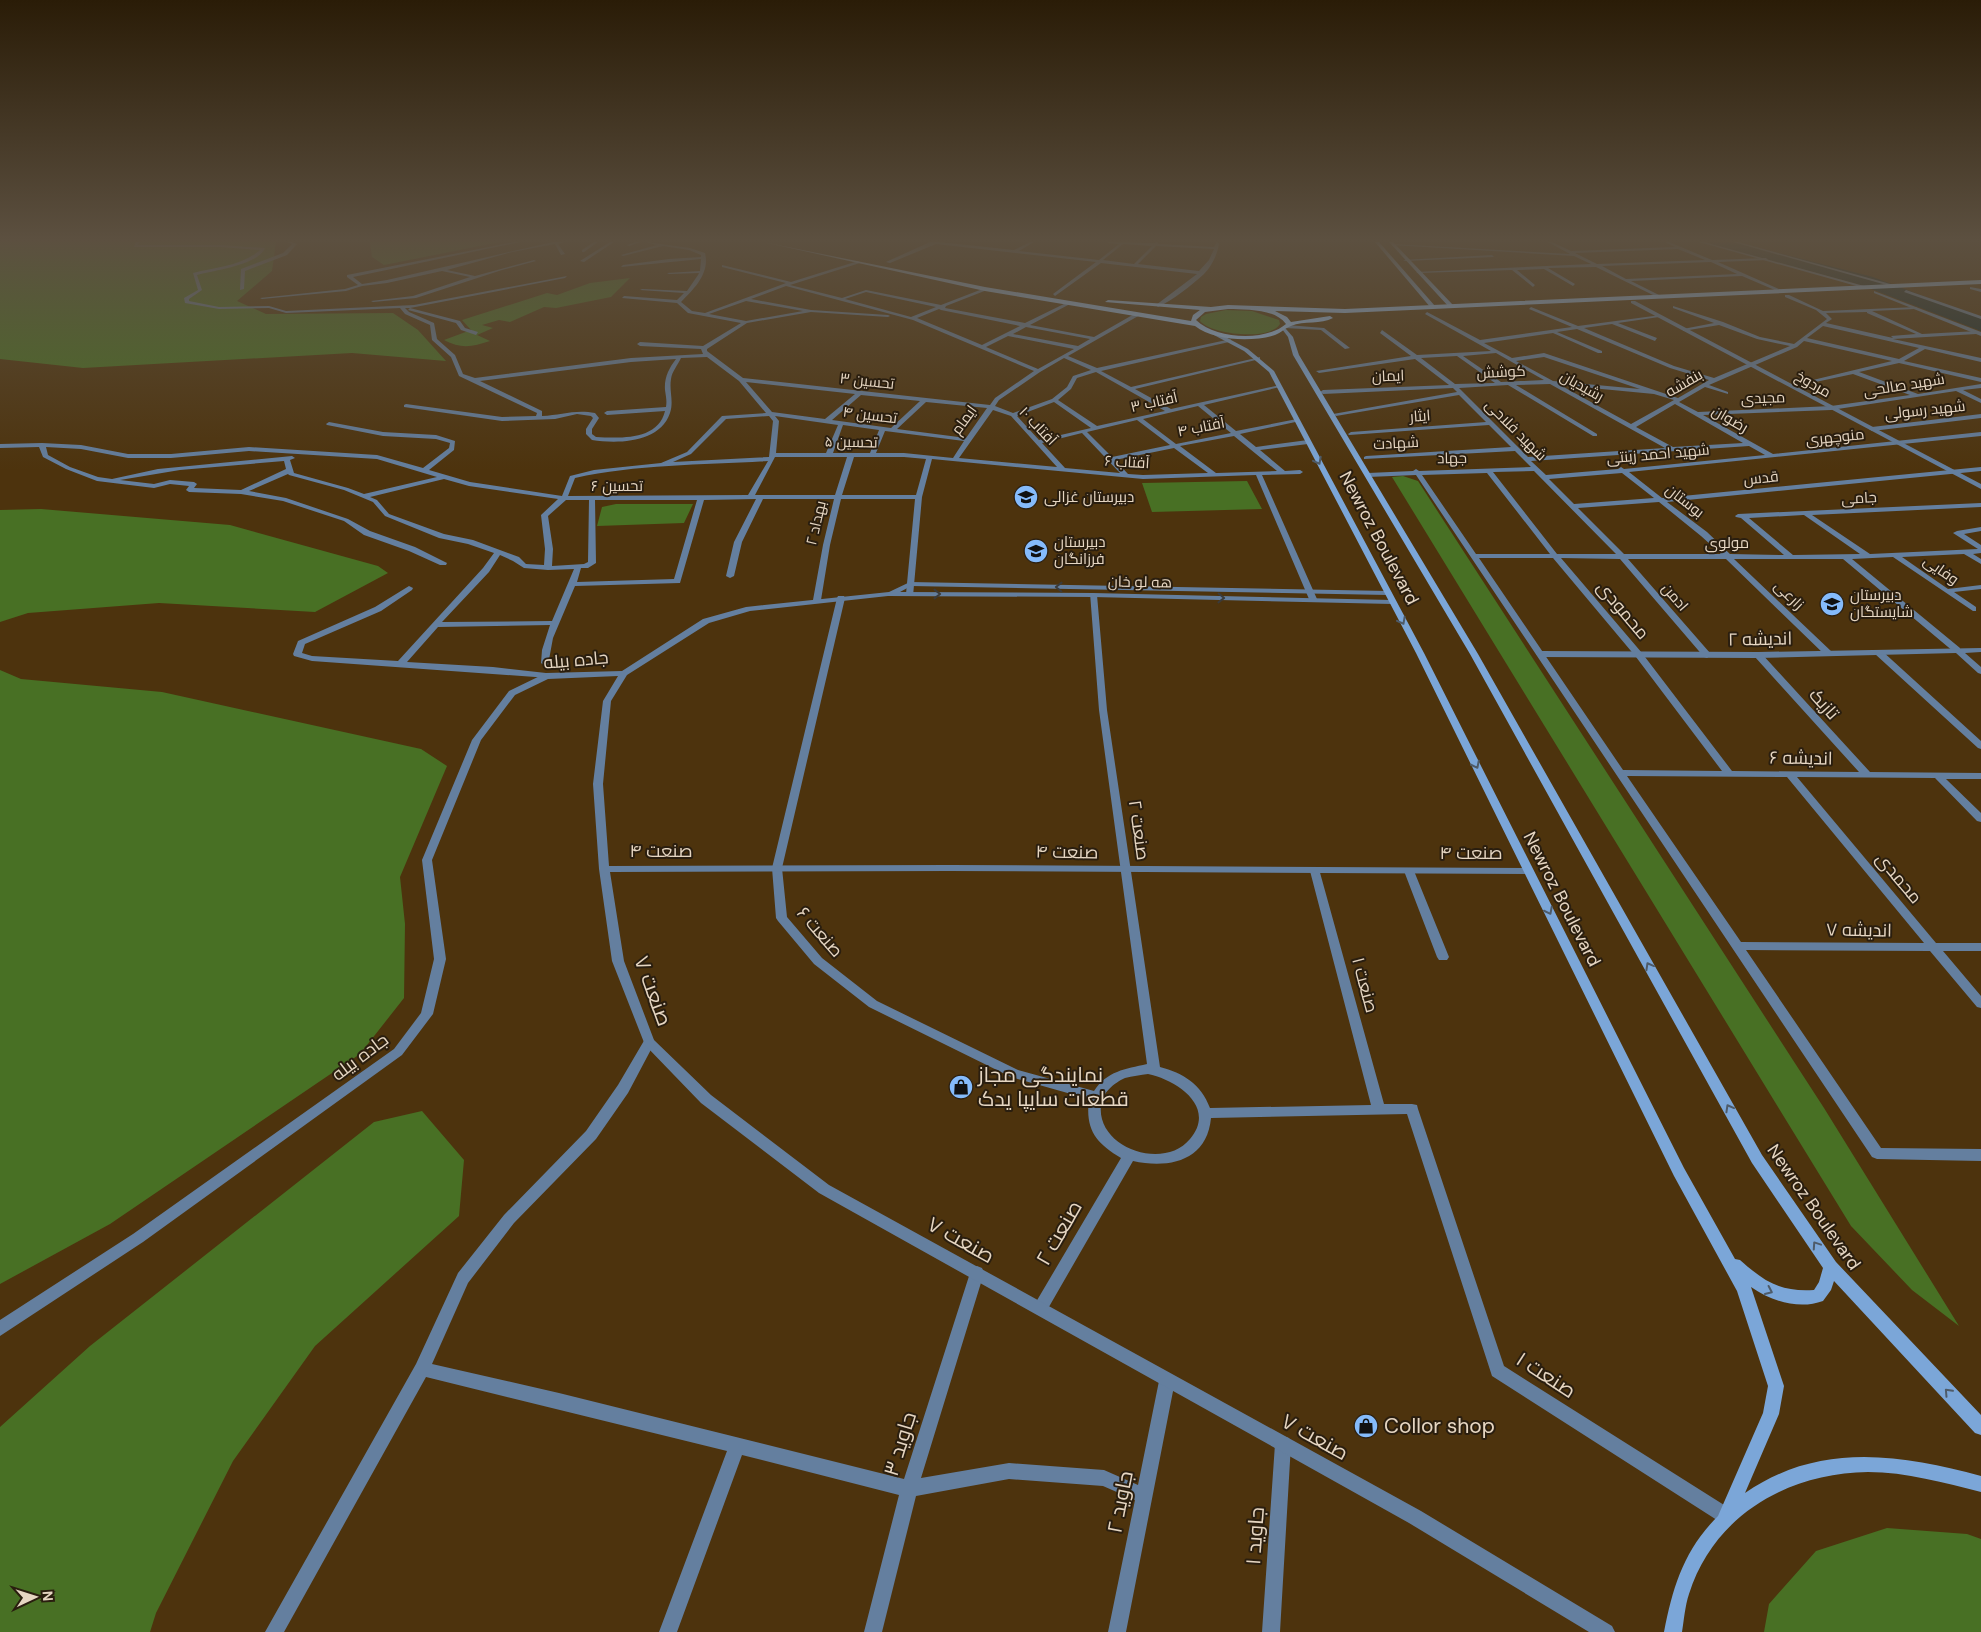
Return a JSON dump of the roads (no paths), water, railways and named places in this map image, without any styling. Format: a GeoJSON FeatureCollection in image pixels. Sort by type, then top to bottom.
{"type":"FeatureCollection","features":[{"type":"Feature","properties":{"kind":"main road"},"geometry":{"type":"LineString","coordinates":[[1162,318],[1195,324],[1214,333],[1263,336],[1287,327],[1321,319],[1336,318]]}},
{"type":"Feature","properties":{"kind":"main road"},"geometry":{"type":"LineString","coordinates":[[1194,318],[1193,320],[1195,324]]}},
{"type":"Feature","properties":{"kind":"main road"},"geometry":{"type":"LineString","coordinates":[[1283,318],[1287,327]]}},
{"type":"Feature","properties":{"kind":"main road","name":"Newroz Boulevard"},"geometry":{"type":"LineString","coordinates":[[1287,327],[1296,354],[1474,654],[1757,1159],[1831,1267],[1981,1427]]}},
{"type":"Feature","properties":{"kind":"main road","name":"Newroz Boulevard"},"geometry":{"type":"LineString","coordinates":[[1214,333],[1258,358],[1271,371],[1390,598],[1679,1172],[1744,1289],[1776,1386],[1770,1414],[1726,1516]]}},
{"type":"Feature","properties":{"kind":"main road"},"geometry":{"type":"LineString","coordinates":[[1730,1262],[1760,1287],[1780,1297],[1798,1298],[1818,1296],[1826,1285],[1831,1267]]}},
{"type":"Feature","properties":{"kind":"main road"},"geometry":{"type":"LineString","coordinates":[[1673,1632],[1686,1581],[1703,1545],[1726,1516],[1766,1487],[1812,1470],[1867,1464],[1928,1470],[1981,1484]]}},
{"type":"Feature","properties":{"kind":"street"},"geometry":{"type":"LineString","coordinates":[[419,318],[432,324],[435,340],[453,356],[461,375],[475,380],[512,400],[532,406],[540,412],[539,418]]}},
{"type":"Feature","properties":{"kind":"street"},"geometry":{"type":"LineString","coordinates":[[444,318],[458,322],[463,329],[476,333]]}},
{"type":"Feature","properties":{"kind":"street"},"geometry":{"type":"LineString","coordinates":[[727,318],[746,322],[769,318]]}},
{"type":"Feature","properties":{"kind":"street"},"geometry":{"type":"LineString","coordinates":[[907,318],[915,319],[1038,371]]}},
{"type":"Feature","properties":{"kind":"street"},"geometry":{"type":"LineString","coordinates":[[989,318],[1093,338]]}},
{"type":"Feature","properties":{"kind":"street"},"geometry":{"type":"LineString","coordinates":[[983,347],[1040,318]]}},
{"type":"Feature","properties":{"kind":"street","name":"ایمام"},"geometry":{"type":"LineString","coordinates":[[929,458],[954,460],[997,400],[1038,371],[1130,318]]}},
{"type":"Feature","properties":{"kind":"street","name":"رشیدیان"},"geometry":{"type":"LineString","coordinates":[[1436,318],[1673,450]]}},
{"type":"Feature","properties":{"kind":"street"},"geometry":{"type":"LineString","coordinates":[[1557,318],[1672,367],[1714,380]]}},
{"type":"Feature","properties":{"kind":"street"},"geometry":{"type":"LineString","coordinates":[[1478,342],[1554,333],[1642,318]]}},
{"type":"Feature","properties":{"kind":"street","name":"مردوخ"},"geometry":{"type":"LineString","coordinates":[[1663,318],[1794,386],[1831,408],[1981,487]]}},
{"type":"Feature","properties":{"kind":"street"},"geometry":{"type":"LineString","coordinates":[[1706,318],[1759,338],[1795,346]]}},
{"type":"Feature","properties":{"kind":"street"},"geometry":{"type":"LineString","coordinates":[[1822,324],[1829,318]]}},
{"type":"Feature","properties":{"kind":"street"},"geometry":{"type":"LineString","coordinates":[[1885,318],[1923,335]]}},
{"type":"Feature","properties":{"kind":"street"},"geometry":{"type":"LineString","coordinates":[[1940,318],[1978,333]]}},
{"type":"Feature","properties":{"kind":"street"},"geometry":{"type":"LineString","coordinates":[[640,344],[704,348],[746,322]]}},
{"type":"Feature","properties":{"kind":"street"},"geometry":{"type":"LineString","coordinates":[[1612,322],[1655,339]]}},
{"type":"Feature","properties":{"kind":"street"},"geometry":{"type":"LineString","coordinates":[[1685,330],[1721,323]]}},
{"type":"Feature","properties":{"kind":"street"},"geometry":{"type":"LineString","coordinates":[[1822,324],[1981,360]]}},
{"type":"Feature","properties":{"kind":"street","name":"بنفشه"},"geometry":{"type":"LineString","coordinates":[[1631,427],[1714,380],[1795,346],[1822,324]]}},
{"type":"Feature","properties":{"kind":"street"},"geometry":{"type":"LineString","coordinates":[[1287,327],[1322,329],[1347,348]]}},
{"type":"Feature","properties":{"kind":"street","name":"شهید فلاحی"},"geometry":{"type":"LineString","coordinates":[[1382,332],[1454,386],[1623,557]]}},
{"type":"Feature","properties":{"kind":"street"},"geometry":{"type":"LineString","coordinates":[[1554,333],[1600,352]]}},
{"type":"Feature","properties":{"kind":"street"},"geometry":{"type":"LineString","coordinates":[[1882,338],[1978,333]]}},
{"type":"Feature","properties":{"kind":"street"},"geometry":{"type":"LineString","coordinates":[[1007,334],[1079,348]]}},
{"type":"Feature","properties":{"kind":"street"},"geometry":{"type":"LineString","coordinates":[[1803,339],[1981,380]]}},
{"type":"Feature","properties":{"kind":"street"},"geometry":{"type":"LineString","coordinates":[[1013,415],[1054,400],[1069,388],[1075,377],[1096,370],[1229,340]]}},
{"type":"Feature","properties":{"kind":"street"},"geometry":{"type":"LineString","coordinates":[[1794,386],[1900,361],[1924,347]]}},
{"type":"Feature","properties":{"kind":"street"},"geometry":{"type":"LineString","coordinates":[[704,348],[704,352],[741,380],[776,421],[772,457],[750,498]]}},
{"type":"Feature","properties":{"kind":"street"},"geometry":{"type":"LineString","coordinates":[[1319,371],[1417,357],[1496,352]]}},
{"type":"Feature","properties":{"kind":"street"},"geometry":{"type":"LineString","coordinates":[[475,380],[631,360],[679,359],[708,355]]}},
{"type":"Feature","properties":{"kind":"street"},"geometry":{"type":"LineString","coordinates":[[1459,355],[1500,384]]}},
{"type":"Feature","properties":{"kind":"street"},"geometry":{"type":"LineString","coordinates":[[1509,360],[1544,355],[1655,392]]}},
{"type":"Feature","properties":{"kind":"street"},"geometry":{"type":"LineString","coordinates":[[1064,356],[1096,370],[1170,411]]}},
{"type":"Feature","properties":{"kind":"street"},"geometry":{"type":"LineString","coordinates":[[1129,389],[1258,358]]}},
{"type":"Feature","properties":{"kind":"street"},"geometry":{"type":"LineString","coordinates":[[406,406],[478,418],[539,418],[555,417],[577,412],[593,414],[596,418],[589,429],[589,434],[594,439],[638,438],[655,431],[662,424],[670,401],[667,388],[670,370],[679,359]]}},
{"type":"Feature","properties":{"kind":"street"},"geometry":{"type":"LineString","coordinates":[[1854,373],[1921,396]]}},
{"type":"Feature","properties":{"kind":"street","name":"تحسین ۳"},"geometry":{"type":"LineString","coordinates":[[741,380],[991,407]]}},
{"type":"Feature","properties":{"kind":"street","name":"کوشش"},"geometry":{"type":"LineString","coordinates":[[1454,386],[1548,382],[1655,392]]}},
{"type":"Feature","properties":{"kind":"street"},"geometry":{"type":"LineString","coordinates":[[1510,384],[1595,434]]}},
{"type":"Feature","properties":{"kind":"street"},"geometry":{"type":"LineString","coordinates":[[1704,385],[1726,393]]}},
{"type":"Feature","properties":{"kind":"street","name":"آفتاب ۳"},"geometry":{"type":"LineString","coordinates":[[1036,442],[1278,386]]}},
{"type":"Feature","properties":{"kind":"street","name":"ایمان"},"geometry":{"type":"LineString","coordinates":[[1323,392],[1454,386]]}},
{"type":"Feature","properties":{"kind":"street","name":"شهید صالحی"},"geometry":{"type":"LineString","coordinates":[[1831,408],[1981,386]]}},
{"type":"Feature","properties":{"kind":"street"},"geometry":{"type":"LineString","coordinates":[[1956,390],[1981,400]]}},
{"type":"Feature","properties":{"kind":"street","name":"رضوان"},"geometry":{"type":"LineString","coordinates":[[1655,392],[1677,401],[1696,414],[1773,456]]}},
{"type":"Feature","properties":{"kind":"street"},"geometry":{"type":"LineString","coordinates":[[826,422],[860,393]]}},
{"type":"Feature","properties":{"kind":"street"},"geometry":{"type":"LineString","coordinates":[[1336,414],[1460,393]]}},
{"type":"Feature","properties":{"kind":"street"},"geometry":{"type":"LineString","coordinates":[[892,430],[924,400]]}},
{"type":"Feature","properties":{"kind":"street"},"geometry":{"type":"LineString","coordinates":[[1054,400],[1096,428]]}},
{"type":"Feature","properties":{"kind":"street"},"geometry":{"type":"LineString","coordinates":[[1200,404],[1284,473]]}},
{"type":"Feature","properties":{"kind":"street","name":"آفتاب ۱۰"},"geometry":{"type":"LineString","coordinates":[[991,407],[1013,415],[1063,470]]}},
{"type":"Feature","properties":{"kind":"street","name":"مجیدی"},"geometry":{"type":"LineString","coordinates":[[1696,414],[1831,408]]}},
{"type":"Feature","properties":{"kind":"street"},"geometry":{"type":"LineString","coordinates":[[607,413],[668,409]]}},
{"type":"Feature","properties":{"kind":"street","name":"تحسین ۴"},"geometry":{"type":"LineString","coordinates":[[662,465],[689,453],[724,417],[771,414],[967,440]]}},
{"type":"Feature","properties":{"kind":"street","name":"شهید رسولی"},"geometry":{"type":"LineString","coordinates":[[1872,429],[1981,416]]}},
{"type":"Feature","properties":{"kind":"street"},"geometry":{"type":"LineString","coordinates":[[1138,418],[1215,475]]}},
{"type":"Feature","properties":{"kind":"street","name":"آفتاب ۴"},"geometry":{"type":"LineString","coordinates":[[1110,458],[1297,421]]}},
{"type":"Feature","properties":{"kind":"street","name":"ایثار"},"geometry":{"type":"LineString","coordinates":[[1351,434],[1491,423]]}},
{"type":"Feature","properties":{"kind":"street"},"geometry":{"type":"LineString","coordinates":[[329,424],[383,434],[436,436],[454,442],[452,449],[424,471]]}},
{"type":"Feature","properties":{"kind":"street"},"geometry":{"type":"LineString","coordinates":[[829,454],[841,424]]}},
{"type":"Feature","properties":{"kind":"street"},"geometry":{"type":"LineString","coordinates":[[872,455],[883,429]]}},
{"type":"Feature","properties":{"kind":"street"},"geometry":{"type":"LineString","coordinates":[[1083,431],[1127,476]]}},
{"type":"Feature","properties":{"kind":"street","name":"منوچهری"},"geometry":{"type":"LineString","coordinates":[[1773,456],[1981,434]]}},
{"type":"Feature","properties":{"kind":"street"},"geometry":{"type":"LineString","coordinates":[[1255,449],[1308,442]]}},
{"type":"Feature","properties":{"kind":"street"},"geometry":{"type":"LineString","coordinates":[[1527,459],[1749,444]]}},
{"type":"Feature","properties":{"kind":"street"},"geometry":{"type":"LineString","coordinates":[[0,446],[42,445],[81,447],[128,456],[171,456],[249,450],[321,454]]}},
{"type":"Feature","properties":{"kind":"street"},"geometry":{"type":"LineString","coordinates":[[42,445],[45,456],[68,468],[110,481],[154,486],[170,482],[194,484],[189,490],[241,492],[284,499],[319,511],[443,563]]}},
{"type":"Feature","properties":{"kind":"street","name":"شهادت"},"geometry":{"type":"LineString","coordinates":[[1366,458],[1517,449]]}},
{"type":"Feature","properties":{"kind":"street"},"geometry":{"type":"LineString","coordinates":[[110,481],[148,470],[250,464],[321,454]]}},
{"type":"Feature","properties":{"kind":"street","name":"تحسین ۶"},"geometry":{"type":"LineString","coordinates":[[321,454],[377,457],[469,484],[564,498],[919,497]]}},
{"type":"Feature","properties":{"kind":"street","name":"تحسین ۵"},"geometry":{"type":"LineString","coordinates":[[662,465],[829,454],[929,458]]}},
{"type":"Feature","properties":{"kind":"street","name":"بهداد ۲"},"geometry":{"type":"LineString","coordinates":[[817,600],[823,555],[837,497],[851,454]]}},
{"type":"Feature","properties":{"kind":"street","name":"شهید احمد زینتی"},"geometry":{"type":"LineString","coordinates":[[1544,477],[1773,456]]}},
{"type":"Feature","properties":{"kind":"street"},"geometry":{"type":"LineString","coordinates":[[910,594],[919,497],[929,458]]}},
{"type":"Feature","properties":{"kind":"street"},"geometry":{"type":"LineString","coordinates":[[287,459],[291,474],[364,496],[375,501],[387,515],[442,536],[470,542],[497,554],[516,559],[524,566],[548,568],[589,565],[593,561],[592,498]]}},
{"type":"Feature","properties":{"kind":"street","name":"آفتاب ۶"},"geometry":{"type":"LineString","coordinates":[[954,460],[1127,476],[1300,472]]}},
{"type":"Feature","properties":{"kind":"street"},"geometry":{"type":"LineString","coordinates":[[548,568],[549,549],[544,515],[564,498],[572,477],[578,474],[662,465]]}},
{"type":"Feature","properties":{"kind":"street","name":"جهاد"},"geometry":{"type":"LineString","coordinates":[[1368,475],[1537,469]]}},
{"type":"Feature","properties":{"kind":"street","name":"بوستان"},"geometry":{"type":"LineString","coordinates":[[1620,469],[1662,500],[1730,557]]}},
{"type":"Feature","properties":{"kind":"street","name":"قدس"},"geometry":{"type":"LineString","coordinates":[[1573,506],[1662,500],[1981,469]]}},
{"type":"Feature","properties":{"kind":"street"},"geometry":{"type":"LineString","coordinates":[[241,492],[290,470]]}},
{"type":"Feature","properties":{"kind":"street","name":"محمودی"},"geometry":{"type":"LineString","coordinates":[[1488,470],[1556,557],[1639,655],[1729,774]]}},
{"type":"Feature","properties":{"kind":"street"},"geometry":{"type":"LineString","coordinates":[[1416,472],[1877,1153],[1981,1156]]}},
{"type":"Feature","properties":{"kind":"street"},"geometry":{"type":"LineString","coordinates":[[624,673],[706,621],[749,609],[817,600],[888,594],[910,584],[1312,596],[1258,474]]}},
{"type":"Feature","properties":{"kind":"street"},"geometry":{"type":"LineString","coordinates":[[364,496],[444,477]]}},
{"type":"Feature","properties":{"kind":"street"},"geometry":{"type":"LineString","coordinates":[[730,576],[738,542],[760,498]]}},
{"type":"Feature","properties":{"kind":"street"},"geometry":{"type":"LineString","coordinates":[[574,584],[676,581],[701,499]]}},
{"type":"Feature","properties":{"kind":"street","name":"جامی"},"geometry":{"type":"LineString","coordinates":[[1791,557],[1740,516],[1981,505]]}},
{"type":"Feature","properties":{"kind":"street"},"geometry":{"type":"LineString","coordinates":[[1806,514],[1868,556]]}},
{"type":"Feature","properties":{"kind":"street"},"geometry":{"type":"LineString","coordinates":[[1981,529],[1957,533],[1981,550]]}},
{"type":"Feature","properties":{"kind":"street","name":"مولوی"},"geometry":{"type":"LineString","coordinates":[[1474,556],[1846,557],[1981,550]]}},
{"type":"Feature","properties":{"kind":"street"},"geometry":{"type":"LineString","coordinates":[[1966,552],[1981,562]]}},
{"type":"Feature","properties":{"kind":"street"},"geometry":{"type":"LineString","coordinates":[[400,664],[486,570],[497,554]]}},
{"type":"Feature","properties":{"kind":"street","name":"وفایی"},"geometry":{"type":"LineString","coordinates":[[1894,555],[1972,608]]}},
{"type":"Feature","properties":{"kind":"street","name":"ادمن"},"geometry":{"type":"LineString","coordinates":[[1623,557],[1707,655]]}},
{"type":"Feature","properties":{"kind":"street","name":"زارعی"},"geometry":{"type":"LineString","coordinates":[[1730,557],[1829,654]]}},
{"type":"Feature","properties":{"kind":"street"},"geometry":{"type":"LineString","coordinates":[[1846,557],[1981,671]]}},
{"type":"Feature","properties":{"kind":"street"},"geometry":{"type":"LineString","coordinates":[[545,664],[545,652],[554,623],[574,584],[578,567]]}},
{"type":"Feature","properties":{"kind":"street"},"geometry":{"type":"LineString","coordinates":[[1947,591],[1981,587]]}},
{"type":"Feature","properties":{"kind":"street"},"geometry":{"type":"LineString","coordinates":[[409,588],[378,609],[302,643],[296,654],[312,658],[546,676]]}},
{"type":"Feature","properties":{"kind":"street","name":"هه لو خان"},"geometry":{"type":"LineString","coordinates":[[888,594],[1093,594],[1390,598]]}},
{"type":"Feature","properties":{"kind":"street","name":"صنعت ۲"},"geometry":{"type":"LineString","coordinates":[[1093,594],[1103,710],[1154,1070]]}},
{"type":"Feature","properties":{"kind":"street","name":"صنعت ۶"},"geometry":{"type":"LineString","coordinates":[[841,598],[777,868],[782,918],[818,961],[873,1004],[1015,1074],[1095,1096]]}},
{"type":"Feature","properties":{"kind":"street"},"geometry":{"type":"LineString","coordinates":[[434,625],[554,623]]}},
{"type":"Feature","properties":{"kind":"street","name":"اندیشه ۲"},"geometry":{"type":"LineString","coordinates":[[1540,654],[1758,655],[1981,650]]}},
{"type":"Feature","properties":{"kind":"street"},"geometry":{"type":"LineString","coordinates":[[1878,652],[1981,746]]}},
{"type":"Feature","properties":{"kind":"street","name":"تازیک"},"geometry":{"type":"LineString","coordinates":[[1758,655],[1867,775]]}},
{"type":"Feature","properties":{"kind":"street","name":"جاده بیله"},"geometry":{"type":"LineString","coordinates":[[0,1329],[138,1238],[398,1052],[427,1014],[440,959],[427,860],[477,740],[512,693],[546,676],[624,673]]}},
{"type":"Feature","properties":{"kind":"street","name":"صنعت ۷"},"geometry":{"type":"LineString","coordinates":[[624,673],[607,701],[598,784],[604,869],[618,961],[649,1042],[706,1099],[824,1189],[1041,1307],[1167,1381],[1415,1517],[1606,1632]]}},
{"type":"Feature","properties":{"kind":"street","name":"اندیشه ۶"},"geometry":{"type":"LineString","coordinates":[[1620,773],[1981,776]]}},
{"type":"Feature","properties":{"kind":"street","name":"محمدی"},"geometry":{"type":"LineString","coordinates":[[1789,774],[1981,1004]]}},
{"type":"Feature","properties":{"kind":"street"},"geometry":{"type":"LineString","coordinates":[[1938,776],[1981,819]]}},
{"type":"Feature","properties":{"kind":"street","name":"صنعت ۴"},"geometry":{"type":"LineString","coordinates":[[604,869],[1529,871]]}},
{"type":"Feature","properties":{"kind":"street"},"geometry":{"type":"LineString","coordinates":[[1409,871],[1443,957]]}},
{"type":"Feature","properties":{"kind":"street","name":"صنعت ۱"},"geometry":{"type":"LineString","coordinates":[[1315,872],[1378,1108],[1412,1109],[1498,1371],[1726,1516]]}},
{"type":"Feature","properties":{"kind":"street","name":"اندیشه ۷"},"geometry":{"type":"LineString","coordinates":[[1737,946],[1981,947]]}},
{"type":"Feature","properties":{"kind":"street"},"geometry":{"type":"LineString","coordinates":[[274,1632],[422,1369],[464,1278],[509,1219],[591,1135],[623,1089],[649,1042]]}},
{"type":"Feature","properties":{"kind":"street"},"geometry":{"type":"LineString","coordinates":[[1131,1070],[1154,1070],[1181,1080],[1194,1090],[1202,1103],[1204,1112],[1203,1133],[1194,1146],[1179,1156],[1160,1160],[1140,1159],[1106,1141],[1096,1126],[1092,1111],[1095,1096],[1103,1084],[1116,1075],[1131,1070]]}},
{"type":"Feature","properties":{"kind":"street"},"geometry":{"type":"LineString","coordinates":[[1204,1112],[1378,1108]]}},
{"type":"Feature","properties":{"kind":"street","name":"صنعت ۲"},"geometry":{"type":"LineString","coordinates":[[1041,1307],[1130,1155]]}},
{"type":"Feature","properties":{"kind":"street","name":"جاوید ۳"},"geometry":{"type":"LineString","coordinates":[[873,1632],[909,1490],[977,1273]]}},
{"type":"Feature","properties":{"kind":"street"},"geometry":{"type":"LineString","coordinates":[[422,1369],[559,1401],[909,1490],[1009,1470],[1104,1478],[1144,1496]]}},
{"type":"Feature","properties":{"kind":"street","name":"جاوید ۲"},"geometry":{"type":"LineString","coordinates":[[1117,1632],[1167,1381]]}},
{"type":"Feature","properties":{"kind":"street","name":"جاوید ۱"},"geometry":{"type":"LineString","coordinates":[[1271,1632],[1283,1444]]}},
{"type":"Feature","properties":{"kind":"street"},"geometry":{"type":"LineString","coordinates":[[668,1632],[737,1447]]}},
{"type":"Feature","properties":{"kind":"water"},"geometry":{"type":"Polygon","coordinates":[[[1955,318],[1974,318],[1981,321],[1981,328],[1955,318]]]}},
{"type":"Feature","properties":{"kind":"waterway"},"geometry":{"type":"LineString","coordinates":[[1963,318],[1981,325]]}},
{"type":"Feature","properties":{"kind":"place","name":"دبیرستان غزالی"},"geometry":{"type":"Point","coordinates":[1026,497]}},
{"type":"Feature","properties":{"kind":"place","name":"دبیرستان فرزانگان"},"geometry":{"type":"Point","coordinates":[1036,551]}},
{"type":"Feature","properties":{"kind":"place","name":"دبیرستان شایستگان"},"geometry":{"type":"Point","coordinates":[1832,604]}},
{"type":"Feature","properties":{"kind":"place","name":"نمایندگی مجاز قطعات سایپا یدک"},"geometry":{"type":"Point","coordinates":[961,1087]}},
{"type":"Feature","properties":{"kind":"place","name":"Collor shop"},"geometry":{"type":"Point","coordinates":[1366,1426]}}]}
